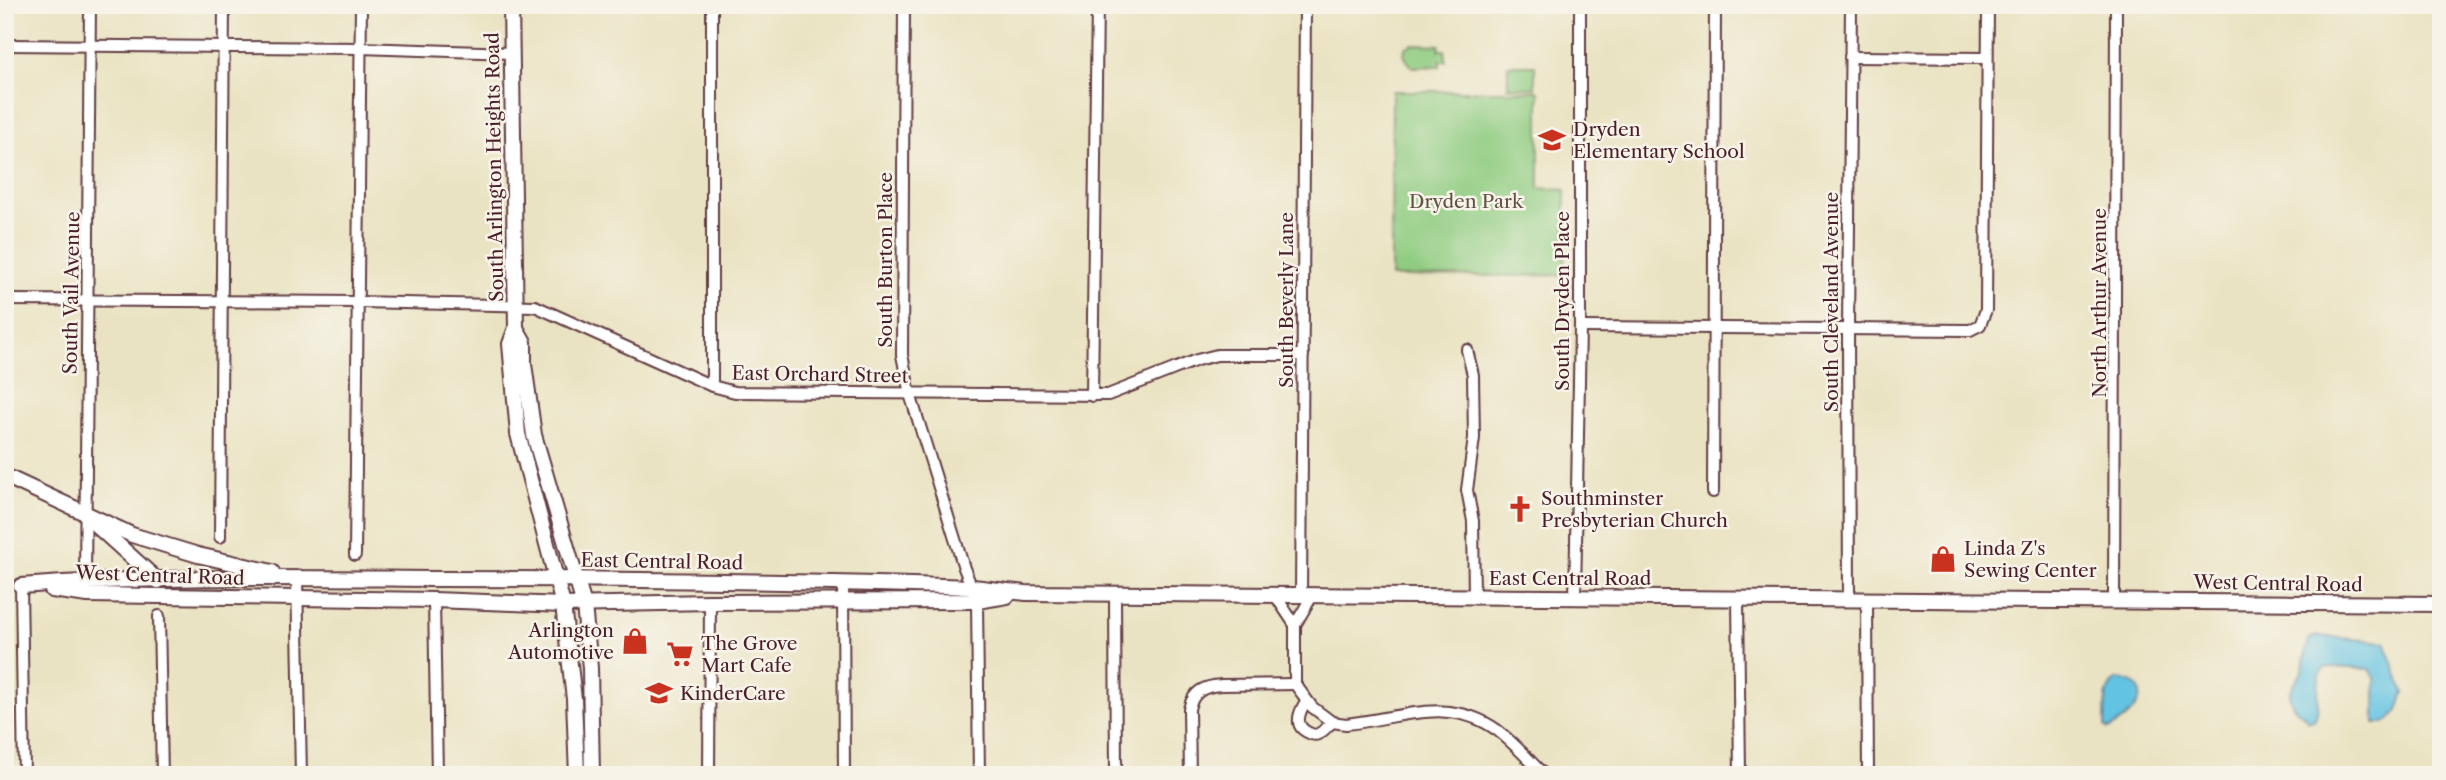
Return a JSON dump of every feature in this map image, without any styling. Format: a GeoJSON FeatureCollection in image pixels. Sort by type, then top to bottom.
{"type":"FeatureCollection","features":[{"type":"Feature","properties":{"kind":"main road","name":"South Arlington Heights Road"},"geometry":{"type":"LineString","coordinates":[[511,5],[516,328],[510,344],[518,434],[563,605],[575,699],[577,775]]}},
{"type":"Feature","properties":{"kind":"main road","name":"South Arlington Heights Road"},"geometry":{"type":"LineString","coordinates":[[516,328],[524,342],[534,435],[584,605],[590,668],[592,775]]}},
{"type":"Feature","properties":{"kind":"main road"},"geometry":{"type":"LineString","coordinates":[[5,477],[132,535],[198,555],[297,577]]}},
{"type":"Feature","properties":{"kind":"main road"},"geometry":{"type":"LineString","coordinates":[[84,514],[156,579],[190,596]]}},
{"type":"Feature","properties":{"kind":"main road","name":"East Central Road"},"geometry":{"type":"LineString","coordinates":[[297,577],[843,583],[975,594]]}},
{"type":"Feature","properties":{"kind":"main road","name":"West Central Road"},"geometry":{"type":"LineString","coordinates":[[5,586],[85,581],[297,577]]}},
{"type":"Feature","properties":{"kind":"main road","name":"West Central Road"},"geometry":{"type":"LineString","coordinates":[[21,586],[88,595],[298,598]]}},
{"type":"Feature","properties":{"kind":"main road","name":"East Central Road"},"geometry":{"type":"LineString","coordinates":[[298,598],[563,605],[844,601],[1026,593],[2115,601]]}},
{"type":"Feature","properties":{"kind":"main road","name":"West Central Road"},"geometry":{"type":"LineString","coordinates":[[2115,601],[2441,604]]}},
{"type":"Feature","properties":{"kind":"street","name":"South Vail Avenue"},"geometry":{"type":"LineString","coordinates":[[85,581],[90,5]]}},
{"type":"Feature","properties":{"kind":"street"},"geometry":{"type":"LineString","coordinates":[[220,537],[224,5]]}},
{"type":"Feature","properties":{"kind":"street"},"geometry":{"type":"LineString","coordinates":[[355,555],[361,5]]}},
{"type":"Feature","properties":{"kind":"street"},"geometry":{"type":"LineString","coordinates":[[712,5],[712,386]]}},
{"type":"Feature","properties":{"kind":"street","name":"South Burton Place"},"geometry":{"type":"LineString","coordinates":[[904,5],[902,355],[910,394],[964,568],[975,594]]}},
{"type":"Feature","properties":{"kind":"street"},"geometry":{"type":"LineString","coordinates":[[1092,396],[1097,5]]}},
{"type":"Feature","properties":{"kind":"street","name":"South Beverly Lane"},"geometry":{"type":"LineString","coordinates":[[1305,5],[1303,355],[1307,596]]}},
{"type":"Feature","properties":{"kind":"street","name":"South Dryden Place"},"geometry":{"type":"LineString","coordinates":[[1575,597],[1580,327],[1580,5]]}},
{"type":"Feature","properties":{"kind":"street"},"geometry":{"type":"LineString","coordinates":[[1713,492],[1715,5]]}},
{"type":"Feature","properties":{"kind":"street","name":"South Cleveland Avenue"},"geometry":{"type":"LineString","coordinates":[[1849,599],[1850,5]]}},
{"type":"Feature","properties":{"kind":"street"},"geometry":{"type":"LineString","coordinates":[[1580,327],[1970,330],[1980,325],[1986,310],[1987,5]]}},
{"type":"Feature","properties":{"kind":"street","name":"North Arthur Avenue"},"geometry":{"type":"LineString","coordinates":[[2115,601],[2116,5]]}},
{"type":"Feature","properties":{"kind":"street"},"geometry":{"type":"LineString","coordinates":[[5,45],[512,52]]}},
{"type":"Feature","properties":{"kind":"street"},"geometry":{"type":"LineString","coordinates":[[1850,57],[1987,58]]}},
{"type":"Feature","properties":{"kind":"street","name":"East Orchard Street"},"geometry":{"type":"LineString","coordinates":[[5,300],[535,306],[712,386],[736,392],[1108,395],[1197,360],[1217,355],[1303,355]]}},
{"type":"Feature","properties":{"kind":"street"},"geometry":{"type":"LineString","coordinates":[[1467,350],[1473,387],[1474,438],[1467,490],[1473,521],[1474,597]]}},
{"type":"Feature","properties":{"kind":"street"},"geometry":{"type":"LineString","coordinates":[[297,577],[300,775]]}},
{"type":"Feature","properties":{"kind":"street"},"geometry":{"type":"LineString","coordinates":[[843,583],[844,775]]}},
{"type":"Feature","properties":{"kind":"street"},"geometry":{"type":"LineString","coordinates":[[21,586],[24,775]]}},
{"type":"Feature","properties":{"kind":"street"},"geometry":{"type":"LineString","coordinates":[[975,594],[979,775]]}},
{"type":"Feature","properties":{"kind":"street"},"geometry":{"type":"LineString","coordinates":[[1115,594],[1115,775]]}},
{"type":"Feature","properties":{"kind":"street"},"geometry":{"type":"LineString","coordinates":[[1275,595],[1294,625]]}},
{"type":"Feature","properties":{"kind":"street"},"geometry":{"type":"LineString","coordinates":[[1307,596],[1294,625],[1295,684],[1306,701],[1332,722],[1357,723],[1433,711],[1462,713],[1489,724],[1500,732],[1544,775]]}},
{"type":"Feature","properties":{"kind":"street"},"geometry":{"type":"LineString","coordinates":[[1738,598],[1740,775]]}},
{"type":"Feature","properties":{"kind":"street"},"geometry":{"type":"LineString","coordinates":[[1867,599],[1868,775]]}},
{"type":"Feature","properties":{"kind":"street"},"geometry":{"type":"LineString","coordinates":[[434,600],[437,775]]}},
{"type":"Feature","properties":{"kind":"street"},"geometry":{"type":"LineString","coordinates":[[709,775],[710,601]]}},
{"type":"Feature","properties":{"kind":"street"},"geometry":{"type":"LineString","coordinates":[[159,616],[162,775]]}},
{"type":"Feature","properties":{"kind":"street"},"geometry":{"type":"LineString","coordinates":[[1190,775],[1189,709],[1191,699],[1198,691],[1222,685],[1295,684]]}},
{"type":"Feature","properties":{"kind":"street"},"geometry":{"type":"LineString","coordinates":[[1306,701],[1298,722],[1302,729],[1311,735],[1320,734],[1332,722]]}},
{"type":"Feature","properties":{"kind":"green space"},"geometry":{"type":"Polygon","coordinates":[[[1412,44],[1440,45],[1439,50],[1445,50],[1446,61],[1440,61],[1440,66],[1412,67],[1404,56],[1405,48],[1412,44]]]}},
{"type":"Feature","properties":{"kind":"green space"},"geometry":{"type":"Polygon","coordinates":[[[1508,65],[1535,65],[1535,88],[1508,87],[1508,65]]]}},
{"type":"Feature","properties":{"kind":"green space","name":"Dryden Park"},"geometry":{"type":"Polygon","coordinates":[[[1392,91],[1539,91],[1539,188],[1565,190],[1565,275],[1391,277],[1392,91]]]}},
{"type":"Feature","properties":{"kind":"water"},"geometry":{"type":"Polygon","coordinates":[[[2317,636],[2385,642],[2404,692],[2398,711],[2391,719],[2384,723],[2375,723],[2375,678],[2370,669],[2323,669],[2314,720],[2309,721],[2293,706],[2289,696],[2302,672],[2309,639],[2317,636]]]}},
{"type":"Feature","properties":{"kind":"water"},"geometry":{"type":"Polygon","coordinates":[[[2117,679],[2138,687],[2140,694],[2133,710],[2108,729],[2105,726],[2106,700],[2109,688],[2117,679]]]}},
{"type":"Feature","properties":{"kind":"place","name":"Dryden Elementary School"},"geometry":{"type":"Point","coordinates":[1552,140]}},
{"type":"Feature","properties":{"kind":"place","name":"Southminster Presbyterian Church"},"geometry":{"type":"Point","coordinates":[1520,509]}},
{"type":"Feature","properties":{"kind":"place","name":"Linda Z's Sewing Center"},"geometry":{"type":"Point","coordinates":[1943,559]}},
{"type":"Feature","properties":{"kind":"place","name":"Arlington Automotive"},"geometry":{"type":"Point","coordinates":[635,641]}},
{"type":"Feature","properties":{"kind":"place","name":"The Grove Mart Cafe"},"geometry":{"type":"Point","coordinates":[680,654]}},
{"type":"Feature","properties":{"kind":"place","name":"KinderCare"},"geometry":{"type":"Point","coordinates":[659,693]}}]}
